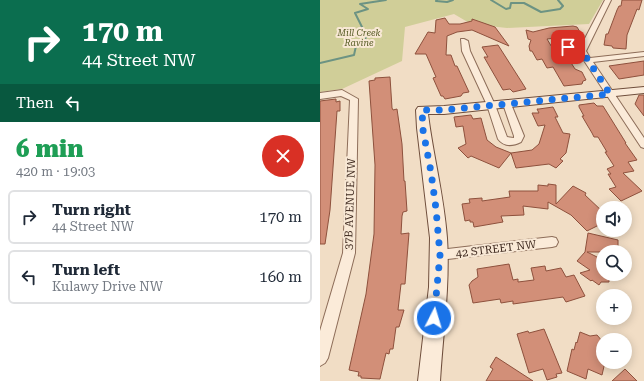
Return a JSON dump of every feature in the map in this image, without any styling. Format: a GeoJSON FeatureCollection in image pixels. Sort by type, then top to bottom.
{"type":"FeatureCollection","features":[{"type":"Feature","properties":{"kind":"street"},"geometry":{"type":"LineString","coordinates":[[582,51],[608,0]]}},
{"type":"Feature","properties":{"kind":"street"},"geometry":{"type":"LineString","coordinates":[[464,41],[466,51],[491,105],[503,139],[507,142],[514,142],[518,140],[519,136],[507,104]]}},
{"type":"Feature","properties":{"kind":"street"},"geometry":{"type":"LineString","coordinates":[[568,47],[582,51],[590,60],[610,94],[644,145]]}},
{"type":"Feature","properties":{"kind":"street"},"geometry":{"type":"LineString","coordinates":[[590,60],[644,54]]}},
{"type":"Feature","properties":{"kind":"street"},"geometry":{"type":"LineString","coordinates":[[429,381],[440,255],[436,209],[423,130],[422,110],[444,110],[644,90]]}},
{"type":"Feature","properties":{"kind":"street","name":"37B AVENUE NW"},"geometry":{"type":"LineString","coordinates":[[320,96],[342,93],[354,99],[350,253],[320,358]]}},
{"type":"Feature","properties":{"kind":"street","name":"42 STREET NW"},"geometry":{"type":"LineString","coordinates":[[440,255],[552,242]]}},
{"type":"Feature","properties":{"kind":"green space","name":"Mill Creek Ravine"},"geometry":{"type":"Polygon","coordinates":[[[320,0],[603,0],[589,24],[507,28],[471,24],[454,14],[405,27],[402,61],[342,89],[320,92],[320,0]]]}},
{"type":"Feature","properties":{"kind":"building"},"geometry":{"type":"Polygon","coordinates":[[[622,0],[642,0],[627,35],[626,49],[613,48],[612,46],[604,45],[606,34],[608,34],[617,10],[619,6],[621,6],[622,0]]]}},
{"type":"Feature","properties":{"kind":"building"},"geometry":{"type":"Polygon","coordinates":[[[445,18],[449,24],[460,24],[472,21],[472,19],[495,27],[509,46],[472,30],[457,32],[447,36],[446,55],[451,55],[455,66],[457,66],[469,92],[463,93],[461,96],[445,99],[441,96],[433,78],[436,77],[426,54],[415,54],[428,32],[435,33],[436,20],[445,18]]]}},
{"type":"Feature","properties":{"kind":"building"},"geometry":{"type":"Polygon","coordinates":[[[577,27],[580,32],[576,36],[547,39],[559,59],[568,58],[575,69],[582,72],[586,80],[583,81],[582,84],[564,86],[553,67],[547,68],[542,59],[537,60],[532,51],[530,51],[529,46],[531,40],[528,39],[526,30],[533,32],[549,28],[577,27]]]}},
{"type":"Feature","properties":{"kind":"building"},"geometry":{"type":"Polygon","coordinates":[[[498,45],[526,89],[513,92],[510,89],[503,90],[484,57],[488,57],[482,47],[498,45]]]}},
{"type":"Feature","properties":{"kind":"building"},"geometry":{"type":"Polygon","coordinates":[[[644,61],[644,75],[619,79],[609,66],[644,61]]]}},
{"type":"Feature","properties":{"kind":"building"},"geometry":{"type":"Polygon","coordinates":[[[390,77],[392,108],[393,110],[397,109],[405,181],[407,211],[403,212],[401,234],[409,233],[405,284],[401,284],[398,310],[404,310],[399,327],[396,327],[393,349],[390,349],[389,354],[386,353],[380,379],[361,378],[361,376],[358,376],[359,372],[349,370],[366,294],[374,234],[375,165],[369,81],[375,80],[375,78],[390,77]]]}},
{"type":"Feature","properties":{"kind":"building"},"geometry":{"type":"Polygon","coordinates":[[[639,95],[644,95],[644,116],[635,104],[639,95]]]}},
{"type":"Feature","properties":{"kind":"building"},"geometry":{"type":"Polygon","coordinates":[[[336,99],[336,102],[340,101],[340,111],[337,111],[330,210],[325,244],[320,244],[320,101],[336,99]]]}},
{"type":"Feature","properties":{"kind":"building"},"geometry":{"type":"Polygon","coordinates":[[[594,103],[597,106],[603,106],[637,160],[628,162],[634,171],[623,173],[642,191],[621,201],[609,189],[616,187],[608,174],[611,174],[607,169],[614,166],[598,137],[594,137],[582,116],[584,116],[579,105],[594,103]]]}},
{"type":"Feature","properties":{"kind":"building"},"geometry":{"type":"Polygon","coordinates":[[[553,107],[558,117],[555,117],[563,133],[570,134],[566,153],[560,159],[563,161],[556,168],[549,164],[516,168],[511,153],[532,150],[539,144],[545,125],[538,126],[532,113],[539,113],[537,109],[553,107]]]}},
{"type":"Feature","properties":{"kind":"building"},"geometry":{"type":"Polygon","coordinates":[[[471,115],[473,119],[481,118],[487,140],[496,147],[511,153],[499,168],[471,156],[468,158],[458,148],[466,144],[463,126],[456,127],[454,117],[471,115]]]}},
{"type":"Feature","properties":{"kind":"building"},"geometry":{"type":"Polygon","coordinates":[[[548,184],[556,185],[556,204],[573,186],[586,193],[585,195],[596,205],[596,226],[587,231],[571,215],[548,202],[548,209],[523,206],[524,215],[501,216],[503,222],[474,227],[473,222],[470,222],[470,220],[465,221],[462,204],[470,203],[469,199],[482,198],[482,201],[510,197],[509,191],[538,191],[538,185],[548,186],[548,184]]]}},
{"type":"Feature","properties":{"kind":"building"},"geometry":{"type":"Polygon","coordinates":[[[588,233],[596,235],[596,237],[605,237],[618,240],[618,245],[596,245],[596,252],[587,252],[596,256],[596,281],[609,282],[601,282],[599,285],[580,273],[590,270],[577,261],[585,252],[588,233]]]}},
{"type":"Feature","properties":{"kind":"building"},"geometry":{"type":"Polygon","coordinates":[[[509,264],[513,280],[518,279],[518,282],[534,280],[531,268],[545,266],[546,271],[561,268],[566,277],[574,275],[585,296],[566,302],[563,297],[513,304],[513,301],[501,303],[500,299],[473,303],[469,285],[478,277],[477,269],[509,264]]]}},
{"type":"Feature","properties":{"kind":"building"},"geometry":{"type":"Polygon","coordinates":[[[544,329],[562,373],[556,374],[557,377],[547,380],[543,369],[529,373],[517,334],[528,331],[529,333],[544,329]]]}},
{"type":"Feature","properties":{"kind":"building"},"geometry":{"type":"Polygon","coordinates":[[[580,332],[590,336],[596,335],[596,369],[603,369],[602,375],[588,369],[586,379],[567,371],[572,349],[574,350],[576,342],[577,343],[580,332]]]}},
{"type":"Feature","properties":{"kind":"building"},"geometry":{"type":"Polygon","coordinates":[[[496,357],[533,381],[486,381],[493,369],[490,367],[496,357]]]}},
{"type":"Feature","properties":{"kind":"building"},"geometry":{"type":"Polygon","coordinates":[[[625,369],[637,381],[612,381],[625,369]]]}},
{"type":"Feature","properties":{"kind":"waterway"},"geometry":{"type":"LineString","coordinates":[[320,63],[354,55],[356,46],[365,41],[366,35],[355,13],[368,9],[360,4],[386,0]]}},
{"type":"Feature","properties":{"kind":"waterway"},"geometry":{"type":"LineString","coordinates":[[437,0],[436,1],[447,2],[453,0]]}},
{"type":"Feature","properties":{"kind":"waterway"},"geometry":{"type":"LineString","coordinates":[[491,0],[506,9],[510,8],[511,3],[524,3],[541,12],[560,9],[563,6],[558,0]]}},
{"type":"Feature","properties":{"kind":"route"},"geometry":{"type":"LineString","coordinates":[[434,318],[440,255],[436,209],[423,130],[422,110],[444,110],[610,94],[590,60],[582,51],[568,47]]}}]}
